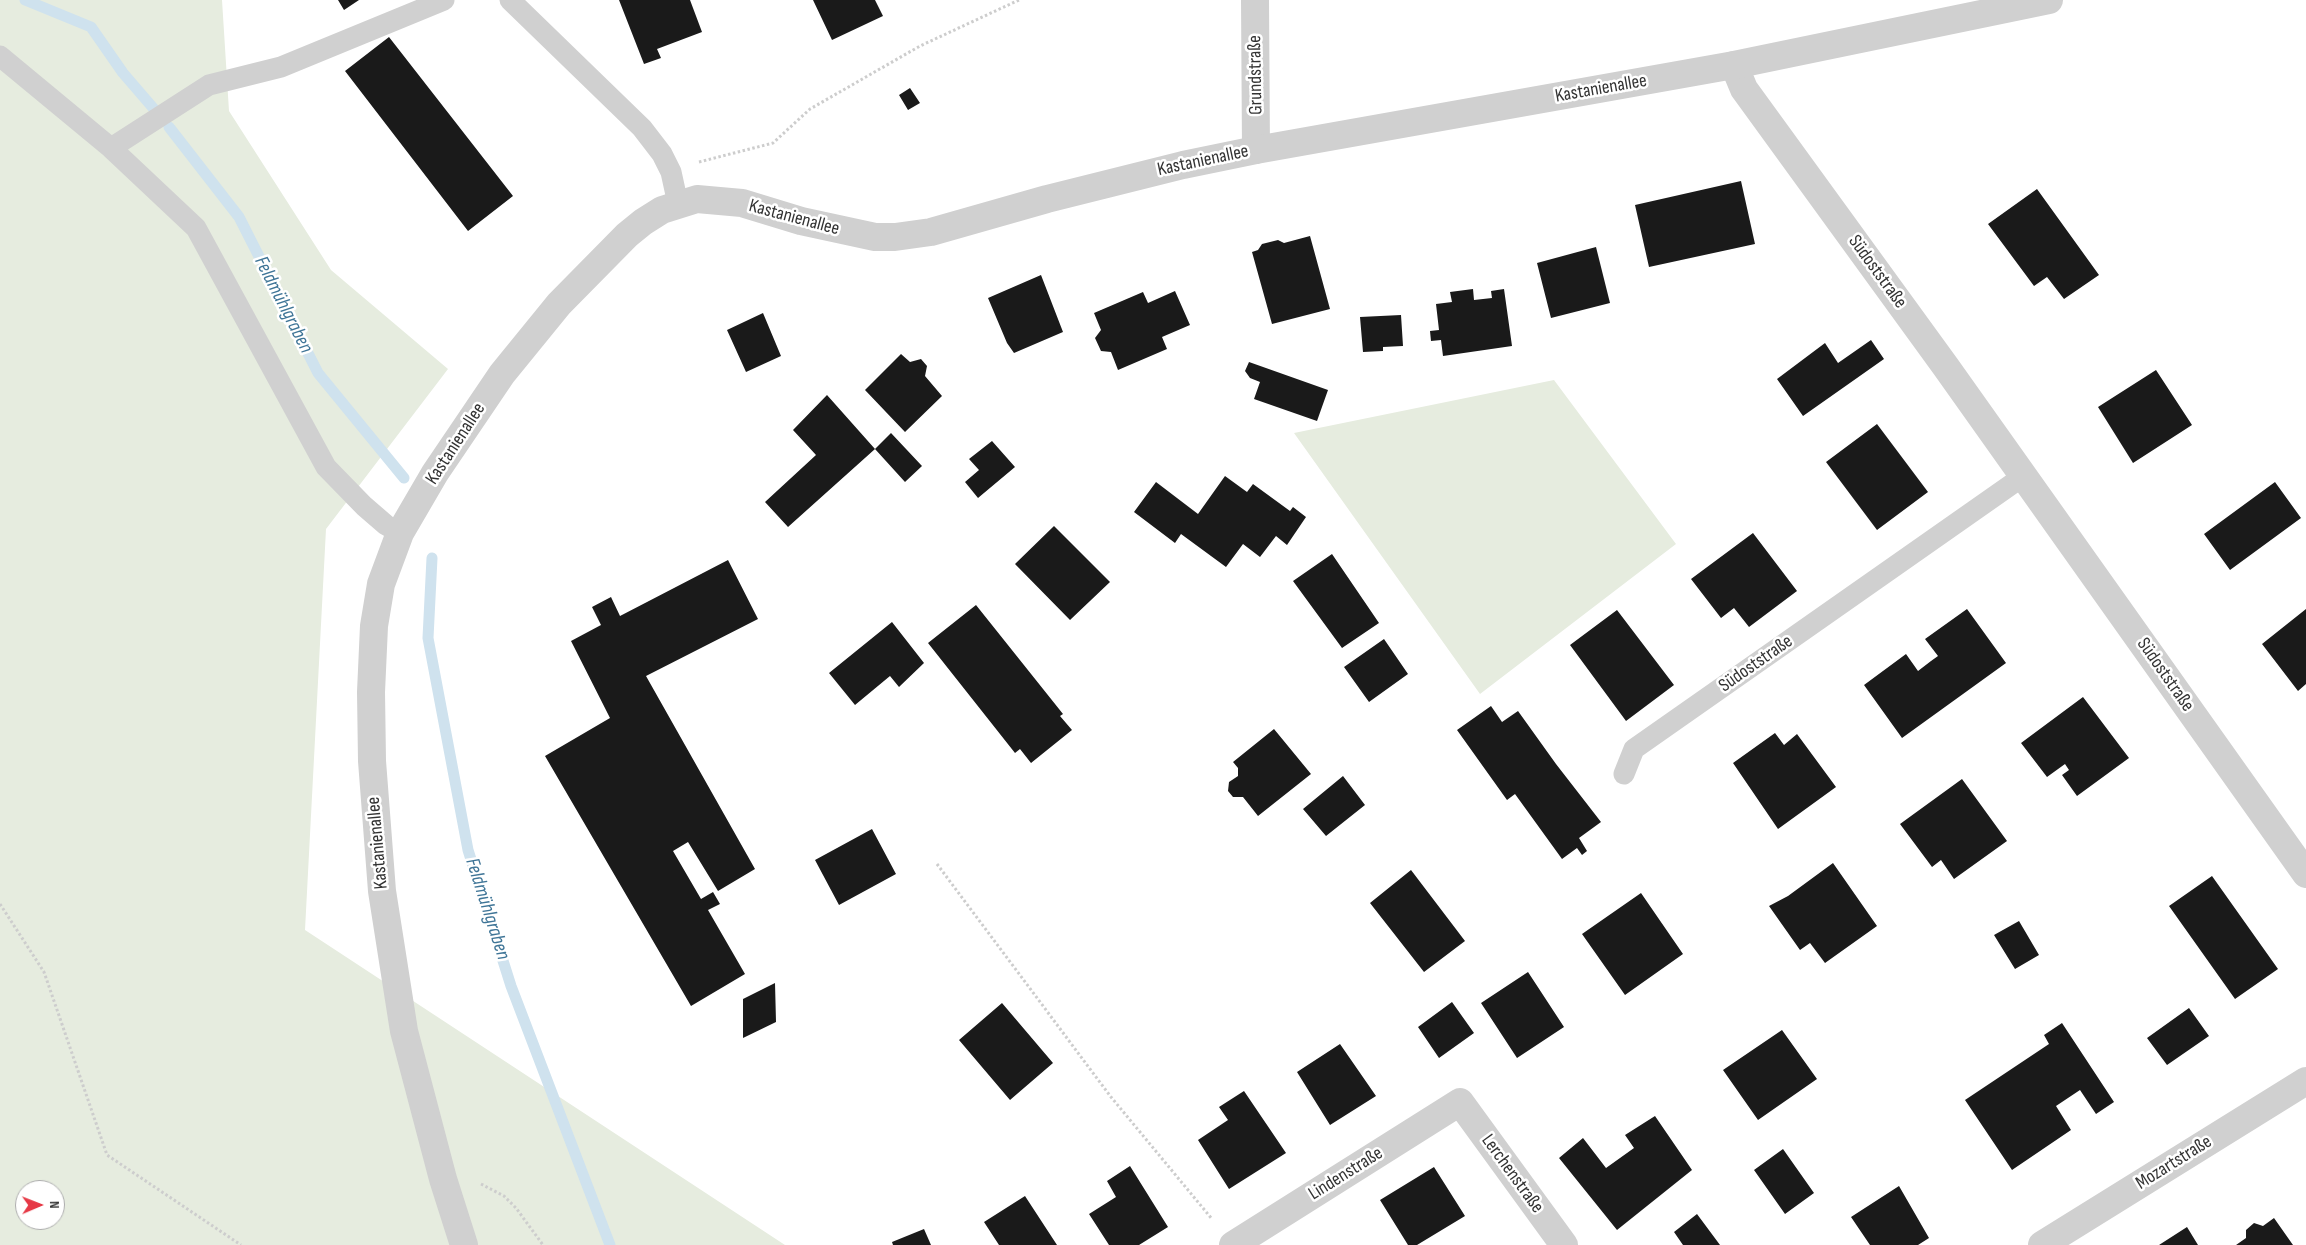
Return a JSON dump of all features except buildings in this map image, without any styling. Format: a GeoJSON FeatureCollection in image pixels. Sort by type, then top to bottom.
{"type":"FeatureCollection","features":[{"type":"Feature","properties":{"kind":"street","name":"Grundstraße"},"geometry":{"type":"LineString","coordinates":[[1255,0],[1256,150]]}},
{"type":"Feature","properties":{"kind":"street","name":"Kastanienallee"},"geometry":{"type":"LineString","coordinates":[[464,1245],[443,1179],[404,1030],[382,891],[374,797],[371,692],[374,626],[381,584],[400,533],[435,473],[502,374],[559,304],[627,235],[662,210],[697,200],[742,204],[847,232],[875,237],[895,237],[931,232],[1065,194],[1183,165],[1256,150],[1734,65],[2049,0]]}},
{"type":"Feature","properties":{"kind":"street","name":"Südoststraße"},"geometry":{"type":"LineString","coordinates":[[1734,65],[1744,89],[1946,367],[2022,477],[2306,874]]}},
{"type":"Feature","properties":{"kind":"street","name":"Mozartstraße"},"geometry":{"type":"LineString","coordinates":[[2042,1245],[2306,1081]]}},
{"type":"Feature","properties":{"kind":"street","name":"Lindenstraße"},"geometry":{"type":"LineString","coordinates":[[1233,1245],[1460,1102]]}},
{"type":"Feature","properties":{"kind":"street","name":"Lerchenstraße"},"geometry":{"type":"LineString","coordinates":[[1460,1102],[1564,1245]]}},
{"type":"Feature","properties":{"kind":"lane"},"geometry":{"type":"LineString","coordinates":[[111,148],[210,85],[281,68],[444,0]]}},
{"type":"Feature","properties":{"kind":"lane"},"geometry":{"type":"LineString","coordinates":[[510,0],[642,128],[662,154],[671,172],[678,204]]}},
{"type":"Feature","properties":{"kind":"lane"},"geometry":{"type":"LineString","coordinates":[[0,56],[111,148],[196,228],[326,467],[364,506],[386,525],[400,533]]}},
{"type":"Feature","properties":{"kind":"lane","name":"Südoststraße"},"geometry":{"type":"LineString","coordinates":[[1624,774],[1634,749],[2022,477]]}},
{"type":"Feature","properties":{"kind":"path"},"geometry":{"type":"LineString","coordinates":[[671,172],[685,166],[773,143],[810,109],[920,46],[1018,0]]}},
{"type":"Feature","properties":{"kind":"path"},"geometry":{"type":"LineString","coordinates":[[937,864],[1111,1097],[1233,1245]]}},
{"type":"Feature","properties":{"kind":"path"},"geometry":{"type":"LineString","coordinates":[[0,904],[44,972],[107,1155],[241,1245]]}},
{"type":"Feature","properties":{"kind":"path"},"geometry":{"type":"LineString","coordinates":[[443,1179],[464,1176],[504,1196],[516,1208],[544,1245]]}},
{"type":"Feature","properties":{"kind":"shaded area"},"geometry":{"type":"Polygon","coordinates":[[[0,0],[222,0],[229,111],[331,270],[448,369],[326,529],[305,930],[785,1245],[0,1245],[0,0]]]}},
{"type":"Feature","properties":{"kind":"shaded area"},"geometry":{"type":"Polygon","coordinates":[[[1554,380],[1676,544],[1480,694],[1294,433],[1554,380]]]}},
{"type":"Feature","properties":{"kind":"waterway","name":"Feldmühlgraben"},"geometry":{"type":"LineString","coordinates":[[25,0],[91,27],[123,73],[154,109]]}},
{"type":"Feature","properties":{"kind":"waterway","name":"Feldmühlgraben"},"geometry":{"type":"LineString","coordinates":[[169,127],[239,217],[318,373],[404,478]]}},
{"type":"Feature","properties":{"kind":"waterway","name":"Feldmühlgraben"},"geometry":{"type":"LineString","coordinates":[[432,558],[428,638],[468,850],[511,986],[610,1245]]}}]}
